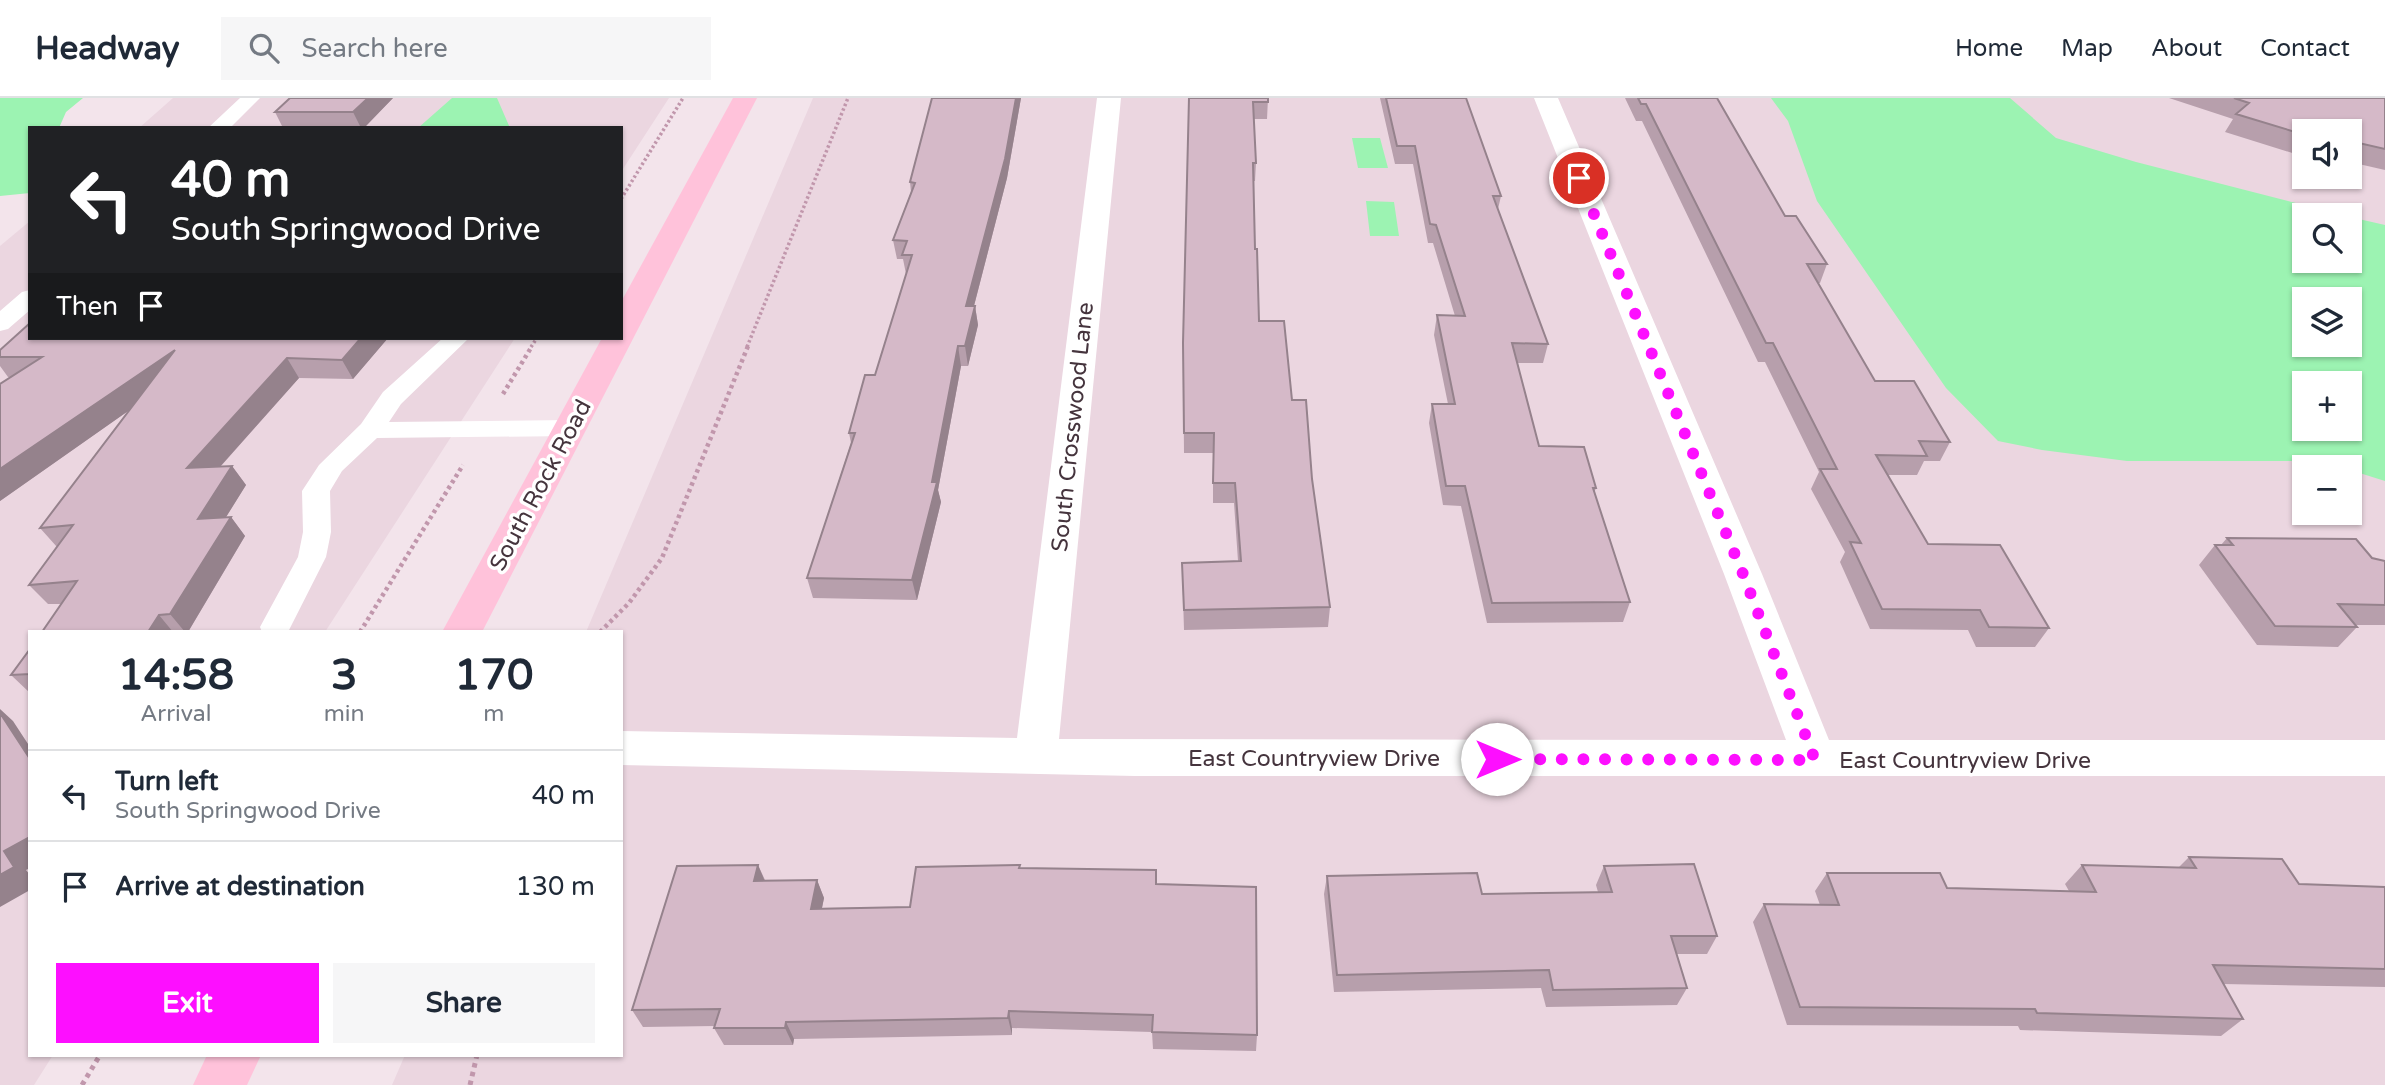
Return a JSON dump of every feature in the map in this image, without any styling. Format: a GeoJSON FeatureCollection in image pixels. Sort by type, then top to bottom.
{"type":"FeatureCollection","features":[{"type":"Feature","properties":{"kind":"main road"},"geometry":{"type":"LineString","coordinates":[[623,327],[745,98]]}},
{"type":"Feature","properties":{"kind":"main road","name":"South Rock Road"},"geometry":{"type":"LineString","coordinates":[[463,630],[617,340]]}},
{"type":"Feature","properties":{"kind":"main road"},"geometry":{"type":"LineString","coordinates":[[219,1085],[235,1057]]}},
{"type":"Feature","properties":{"kind":"street","name":"South Crosswood Lane"},"geometry":{"type":"LineString","coordinates":[[1036,757],[1109,98]]}},
{"type":"Feature","properties":{"kind":"street"},"geometry":{"type":"LineString","coordinates":[[1546,98],[1743,574],[1815,760]]}},
{"type":"Feature","properties":{"kind":"street","name":"East Countryview Drive"},"geometry":{"type":"LineString","coordinates":[[623,748],[1036,757],[1815,760],[2385,758]]}},
{"type":"Feature","properties":{"kind":"lane"},"geometry":{"type":"LineString","coordinates":[[220,126],[251,98]]}},
{"type":"Feature","properties":{"kind":"lane"},"geometry":{"type":"LineString","coordinates":[[0,324],[28,299]]}},
{"type":"Feature","properties":{"kind":"lane"},"geometry":{"type":"LineString","coordinates":[[275,627],[312,557],[317,532],[316,491],[332,465],[370,430],[392,398],[455,340]]}},
{"type":"Feature","properties":{"kind":"lane"},"geometry":{"type":"LineString","coordinates":[[370,430],[570,428]]}},
{"type":"Feature","properties":{"kind":"path"},"geometry":{"type":"LineString","coordinates":[[623,196],[683,98]]}},
{"type":"Feature","properties":{"kind":"path"},"geometry":{"type":"LineString","coordinates":[[602,630],[629,603],[662,558],[848,98]]}},
{"type":"Feature","properties":{"kind":"path"},"geometry":{"type":"LineString","coordinates":[[506,389],[536,340]]}},
{"type":"Feature","properties":{"kind":"path"},"geometry":{"type":"LineString","coordinates":[[361,630],[464,464]]}},
{"type":"Feature","properties":{"kind":"path"},"geometry":{"type":"LineString","coordinates":[[82,1085],[99,1057]]}},
{"type":"Feature","properties":{"kind":"path"},"geometry":{"type":"LineString","coordinates":[[470,1085],[477,1057]]}},
{"type":"Feature","properties":{"kind":"shaded area"},"geometry":{"type":"Polygon","coordinates":[[[0,98],[83,98],[66,112],[60,126],[28,126],[28,193],[0,196],[0,98]]]}},
{"type":"Feature","properties":{"kind":"shaded area"},"geometry":{"type":"Polygon","coordinates":[[[173,98],[669,98],[623,169],[623,126],[141,126],[173,98]]]}},
{"type":"Feature","properties":{"kind":"shaded area"},"geometry":{"type":"Polygon","coordinates":[[[452,98],[497,98],[509,126],[420,126],[452,98]]]}},
{"type":"Feature","properties":{"kind":"shaded area"},"geometry":{"type":"Polygon","coordinates":[[[813,98],[2385,98],[2385,1085],[392,1085],[404,1057],[623,1057],[623,630],[587,630],[813,98]]]}},
{"type":"Feature","properties":{"kind":"shaded area"},"geometry":{"type":"Polygon","coordinates":[[[1771,98],[2010,98],[2056,138],[2136,162],[2296,203],[2292,203],[2292,273],[2362,273],[2362,220],[2385,225],[2385,481],[2362,474],[2362,455],[2292,455],[2292,461],[2127,461],[2042,450],[1998,441],[1946,388],[1817,201],[1788,121],[1771,98]]]}},
{"type":"Feature","properties":{"kind":"shaded area"},"geometry":{"type":"Polygon","coordinates":[[[1352,138],[1380,138],[1388,168],[1358,168],[1352,138]]]}},
{"type":"Feature","properties":{"kind":"shaded area"},"geometry":{"type":"Polygon","coordinates":[[[1366,201],[1394,202],[1399,236],[1370,236],[1366,201]]]}},
{"type":"Feature","properties":{"kind":"shaded area"},"geometry":{"type":"Polygon","coordinates":[[[28,223],[28,340],[514,340],[326,630],[28,630],[28,1057],[52,1057],[34,1085],[0,1085],[0,246],[28,223]]]}},
{"type":"Feature","properties":{"kind":"building"},"geometry":{"type":"Polygon","coordinates":[[[290,98],[368,98],[353,112],[275,112],[290,98]]]}},
{"type":"Feature","properties":{"kind":"building"},"geometry":{"type":"Polygon","coordinates":[[[932,98],[1016,98],[1005,159],[966,306],[975,306],[965,346],[958,346],[932,482],[937,482],[912,580],[807,578],[855,433],[849,433],[865,375],[875,375],[912,255],[902,255],[907,241],[893,240],[915,183],[910,182],[932,98]]]}},
{"type":"Feature","properties":{"kind":"building"},"geometry":{"type":"Polygon","coordinates":[[[1189,98],[1268,98],[1268,102],[1253,102],[1259,321],[1284,321],[1292,400],[1306,400],[1312,479],[1330,607],[1184,610],[1182,563],[1241,561],[1235,483],[1213,483],[1214,433],[1184,433],[1183,343],[1189,98]]]}},
{"type":"Feature","properties":{"kind":"building"},"geometry":{"type":"Polygon","coordinates":[[[1386,98],[1466,98],[1501,196],[1493,196],[1548,344],[1512,343],[1539,446],[1584,447],[1596,488],[1593,488],[1630,602],[1492,603],[1465,486],[1446,486],[1432,404],[1455,404],[1437,315],[1465,316],[1436,225],[1430,224],[1415,146],[1397,146],[1386,98]]]}},
{"type":"Feature","properties":{"kind":"building"},"geometry":{"type":"Polygon","coordinates":[[[1638,98],[1717,98],[1785,216],[1796,216],[1827,264],[1807,264],[1875,381],[1914,381],[1950,442],[1919,441],[1927,456],[1876,455],[1928,544],[2000,545],[2049,628],[1989,627],[1980,610],[1882,609],[1850,542],[1861,543],[1820,469],[1837,469],[1773,343],[1766,343],[1646,104],[1641,104],[1638,98]]]}},
{"type":"Feature","properties":{"kind":"building"},"geometry":{"type":"Polygon","coordinates":[[[2234,98],[2385,98],[2385,149],[2362,144],[2362,119],[2292,119],[2292,131],[2236,114],[2249,103],[2234,98]]]}},
{"type":"Feature","properties":{"kind":"building"},"geometry":{"type":"Polygon","coordinates":[[[28,325],[28,340],[359,340],[342,360],[287,358],[187,468],[232,466],[198,519],[231,517],[170,614],[159,615],[149,630],[43,630],[77,581],[29,585],[73,525],[40,528],[175,350],[0,469],[0,384],[42,357],[0,357],[0,350],[28,325]]]}},
{"type":"Feature","properties":{"kind":"building"},"geometry":{"type":"Polygon","coordinates":[[[2227,538],[2356,539],[2372,558],[2385,561],[2385,605],[2338,604],[2357,627],[2275,626],[2215,545],[2233,545],[2227,538]]]}},
{"type":"Feature","properties":{"kind":"building"},"geometry":{"type":"Polygon","coordinates":[[[28,652],[28,674],[11,675],[28,652]]]}},
{"type":"Feature","properties":{"kind":"building"},"geometry":{"type":"Polygon","coordinates":[[[0,713],[28,756],[28,838],[4,851],[14,867],[0,875],[0,713]]]}},
{"type":"Feature","properties":{"kind":"building"},"geometry":{"type":"Polygon","coordinates":[[[2189,857],[2282,859],[2299,884],[2385,887],[2385,969],[2213,965],[2243,1019],[2037,1013],[2035,1009],[1800,1007],[1764,904],[1839,905],[1827,873],[1940,873],[1947,888],[2096,892],[2082,865],[2196,868],[2189,857]]]}},
{"type":"Feature","properties":{"kind":"building"},"geometry":{"type":"Polygon","coordinates":[[[1694,864],[1717,936],[1671,936],[1687,988],[1553,990],[1549,970],[1337,975],[1327,876],[1477,873],[1482,894],[1612,892],[1604,866],[1694,864]]]}},
{"type":"Feature","properties":{"kind":"building"},"geometry":{"type":"Polygon","coordinates":[[[758,865],[754,881],[817,880],[811,909],[910,907],[916,867],[1020,865],[1019,868],[1156,870],[1156,884],[1256,887],[1257,1035],[1152,1032],[1153,1015],[1009,1011],[1008,1018],[786,1022],[785,1028],[714,1028],[720,1009],[632,1010],[677,866],[758,865]]]}},
{"type":"Feature","properties":{"kind":"route"},"geometry":{"type":"LineString","coordinates":[[1497,759],[1815,760],[1743,574],[1579,178]]}}]}
